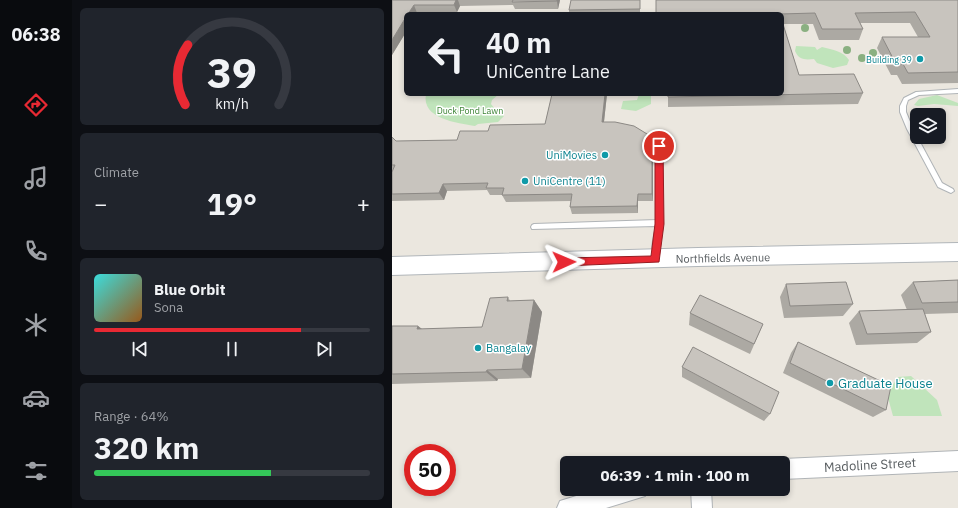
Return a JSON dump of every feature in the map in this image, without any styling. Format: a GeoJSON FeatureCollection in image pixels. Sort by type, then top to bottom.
{"type":"FeatureCollection","features":[{"type":"Feature","properties":{"kind":"main road","name":"Northfields Avenue"},"geometry":{"type":"LineString","coordinates":[[392,266],[698,257],[958,252]]}},
{"type":"Feature","properties":{"kind":"main road","name":"Northfields Avenue"},"geometry":{"type":"LineString","coordinates":[[392,277],[958,262]]}},
{"type":"Feature","properties":{"kind":"street","name":"Madoline Street"},"geometry":{"type":"LineString","coordinates":[[790,469],[958,461]]}},
{"type":"Feature","properties":{"kind":"street"},"geometry":{"type":"LineString","coordinates":[[567,508],[612,496]]}},
{"type":"Feature","properties":{"kind":"street"},"geometry":{"type":"LineString","coordinates":[[701,496],[702,508]]}},
{"type":"Feature","properties":{"kind":"lane"},"geometry":{"type":"LineString","coordinates":[[949,91],[958,95]]}},
{"type":"Feature","properties":{"kind":"lane"},"geometry":{"type":"LineString","coordinates":[[951,191],[940,185],[906,119],[903,106],[904,102],[909,96],[925,92],[958,91]]}},
{"type":"Feature","properties":{"kind":"lane"},"geometry":{"type":"LineString","coordinates":[[656,259],[656,246],[660,224],[659,146]]}},
{"type":"Feature","properties":{"kind":"lane"},"geometry":{"type":"LineString","coordinates":[[534,226],[660,224]]}},
{"type":"Feature","properties":{"kind":"green space"},"geometry":{"type":"Polygon","coordinates":[[[796,46],[815,47],[817,50],[822,47],[830,49],[841,53],[849,60],[847,65],[833,68],[817,63],[814,59],[800,58],[795,51],[796,46]]]}},
{"type":"Feature","properties":{"kind":"green space"},"geometry":{"type":"Polygon","coordinates":[[[937,95],[958,103],[958,106],[934,104],[914,105],[919,99],[937,95]]]}},
{"type":"Feature","properties":{"kind":"green space","name":"Duck Pond Lawn"},"geometry":{"type":"Polygon","coordinates":[[[426,96],[497,96],[492,100],[491,104],[504,116],[498,122],[478,124],[475,126],[442,118],[429,109],[426,102],[426,96]]]}},
{"type":"Feature","properties":{"kind":"green space"},"geometry":{"type":"Polygon","coordinates":[[[638,96],[651,96],[651,104],[636,111],[621,109],[623,101],[637,100],[638,96]]]}},
{"type":"Feature","properties":{"kind":"green space"},"geometry":{"type":"Polygon","coordinates":[[[911,376],[937,400],[942,416],[893,416],[887,394],[898,377],[911,376]]]}},
{"type":"Feature","properties":{"kind":"building"},"geometry":{"type":"Polygon","coordinates":[[[392,0],[456,0],[454,5],[414,5],[409,12],[404,12],[404,20],[392,40],[392,0]]]}},
{"type":"Feature","properties":{"kind":"building"},"geometry":{"type":"Polygon","coordinates":[[[513,0],[557,0],[557,1],[512,2],[513,0]]]}},
{"type":"Feature","properties":{"kind":"building"},"geometry":{"type":"Polygon","coordinates":[[[571,0],[640,0],[640,9],[569,10],[571,0]]]}},
{"type":"Feature","properties":{"kind":"building"},"geometry":{"type":"Polygon","coordinates":[[[656,0],[958,0],[958,72],[908,73],[903,64],[896,64],[882,37],[930,37],[915,12],[855,13],[863,29],[822,29],[815,13],[656,12],[656,0]]]}},
{"type":"Feature","properties":{"kind":"building"},"geometry":{"type":"Polygon","coordinates":[[[784,27],[799,75],[854,74],[863,93],[784,95],[784,27]]]}},
{"type":"Feature","properties":{"kind":"building","name":"UniCentre (11)"},"geometry":{"type":"Polygon","coordinates":[[[552,96],[605,96],[602,122],[615,122],[634,126],[652,137],[652,194],[638,194],[637,206],[570,207],[572,194],[502,195],[504,188],[486,188],[488,183],[443,184],[439,193],[392,194],[392,172],[395,165],[392,165],[392,137],[396,141],[457,140],[460,131],[488,131],[490,125],[545,124],[552,96]]]}},
{"type":"Feature","properties":{"kind":"building"},"geometry":{"type":"Polygon","coordinates":[[[668,96],[717,96],[668,97],[668,96]]]}},
{"type":"Feature","properties":{"kind":"building"},"geometry":{"type":"Polygon","coordinates":[[[958,280],[958,302],[922,303],[913,282],[958,280]]]}},
{"type":"Feature","properties":{"kind":"building"},"geometry":{"type":"Polygon","coordinates":[[[846,282],[853,304],[790,306],[786,284],[846,282]]]}},
{"type":"Feature","properties":{"kind":"building"},"geometry":{"type":"Polygon","coordinates":[[[700,295],[763,324],[754,344],[690,313],[700,295]]]}},
{"type":"Feature","properties":{"kind":"building","name":"Bangalay"},"geometry":{"type":"Polygon","coordinates":[[[508,297],[507,301],[534,300],[522,369],[487,370],[486,372],[392,374],[392,326],[418,326],[417,329],[482,327],[490,298],[508,297]]]}},
{"type":"Feature","properties":{"kind":"building"},"geometry":{"type":"Polygon","coordinates":[[[923,309],[931,332],[867,334],[859,311],[923,309]]]}},
{"type":"Feature","properties":{"kind":"building"},"geometry":{"type":"Polygon","coordinates":[[[798,342],[891,386],[886,410],[790,363],[798,342]]]}},
{"type":"Feature","properties":{"kind":"building"},"geometry":{"type":"Polygon","coordinates":[[[693,347],[779,392],[770,414],[682,367],[693,347]]]}},
{"type":"Feature","properties":{"kind":"place","name":"Building 39"},"geometry":{"type":"Point","coordinates":[920,59]}},
{"type":"Feature","properties":{"kind":"place","name":"UniMovies"},"geometry":{"type":"Point","coordinates":[605,155]}},
{"type":"Feature","properties":{"kind":"place","name":"UniCentre (11)"},"geometry":{"type":"Point","coordinates":[525,181]}},
{"type":"Feature","properties":{"kind":"place","name":"Bangalay"},"geometry":{"type":"Point","coordinates":[478,348]}},
{"type":"Feature","properties":{"kind":"place","name":"Graduate House"},"geometry":{"type":"Point","coordinates":[830,383]}},
{"type":"Feature","properties":{"kind":"route"},"geometry":{"type":"LineString","coordinates":[[564,262],[656,259],[656,246],[660,224],[659,146]]}}]}
